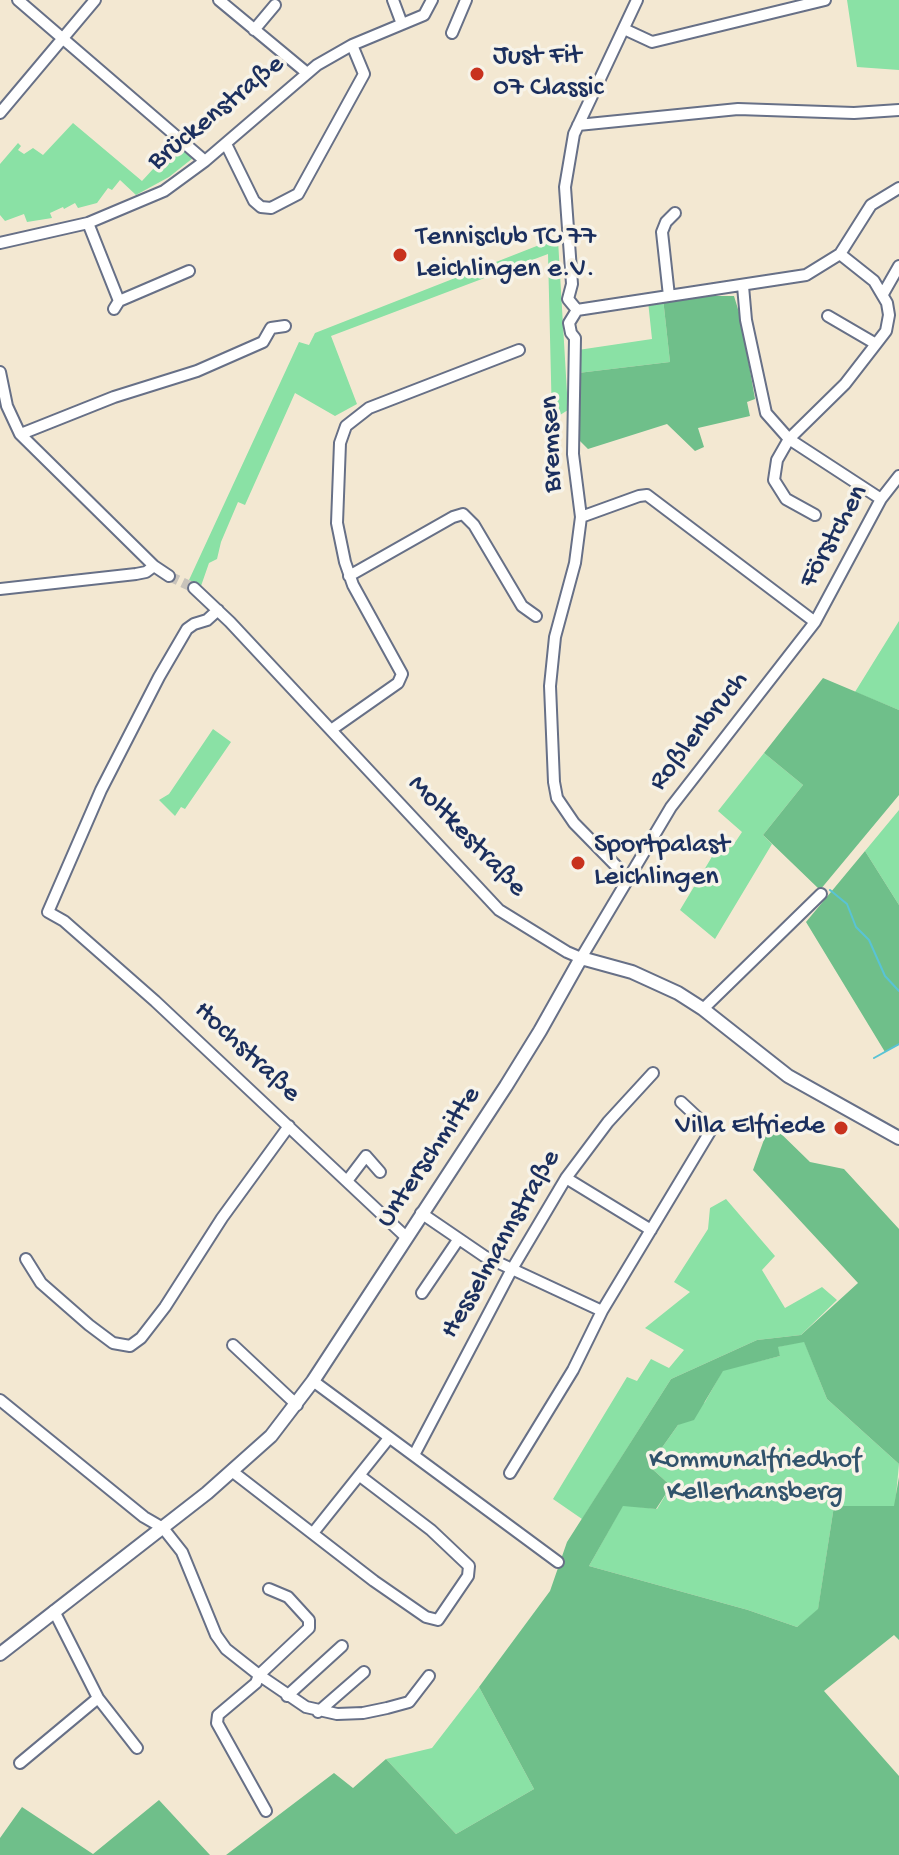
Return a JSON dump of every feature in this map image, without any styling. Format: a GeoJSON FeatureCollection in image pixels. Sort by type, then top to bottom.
{"type":"FeatureCollection","features":[{"type":"Feature","properties":{"kind":"main road"},"geometry":{"type":"LineString","coordinates":[[581,958],[661,983],[703,1009],[788,1076],[899,1138]]}},
{"type":"Feature","properties":{"kind":"main road","name":"Unterschmitte"},"geometry":{"type":"LineString","coordinates":[[313,1381],[525,1056],[581,958]]}},
{"type":"Feature","properties":{"kind":"main road"},"geometry":{"type":"LineString","coordinates":[[0,1654],[233,1472],[271,1436],[313,1381]]}},
{"type":"Feature","properties":{"kind":"street"},"geometry":{"type":"LineString","coordinates":[[18,0],[205,161]]}},
{"type":"Feature","properties":{"kind":"street"},"geometry":{"type":"LineString","coordinates":[[0,113],[95,0]]}},
{"type":"Feature","properties":{"kind":"street"},"geometry":{"type":"LineString","coordinates":[[219,0],[307,73]]}},
{"type":"Feature","properties":{"kind":"street"},"geometry":{"type":"LineString","coordinates":[[393,0],[407,22],[424,15],[432,0]]}},
{"type":"Feature","properties":{"kind":"street"},"geometry":{"type":"LineString","coordinates":[[452,33],[466,0]]}},
{"type":"Feature","properties":{"kind":"street","name":"Bremsen"},"geometry":{"type":"LineString","coordinates":[[629,879],[569,817],[555,791],[550,686],[555,637],[577,554],[581,517],[573,454],[575,338],[569,323],[577,310],[568,299],[572,284],[565,187],[578,125],[637,0]]}},
{"type":"Feature","properties":{"kind":"street"},"geometry":{"type":"LineString","coordinates":[[624,29],[652,42],[825,0]]}},
{"type":"Feature","properties":{"kind":"street"},"geometry":{"type":"LineString","coordinates":[[254,30],[275,2]]}},
{"type":"Feature","properties":{"kind":"street","name":"Brückenstraße"},"geometry":{"type":"LineString","coordinates":[[0,243],[88,223],[164,191],[226,144],[307,73],[352,45],[407,22]]}},
{"type":"Feature","properties":{"kind":"street"},"geometry":{"type":"LineString","coordinates":[[226,144],[254,201],[261,207],[271,208],[298,194],[364,74],[352,45]]}},
{"type":"Feature","properties":{"kind":"street"},"geometry":{"type":"LineString","coordinates":[[578,125],[738,109],[854,113],[899,110]]}},
{"type":"Feature","properties":{"kind":"street"},"geometry":{"type":"LineString","coordinates":[[577,310],[806,275],[840,254],[871,205],[899,188]]}},
{"type":"Feature","properties":{"kind":"street"},"geometry":{"type":"LineString","coordinates":[[669,296],[662,232],[670,215],[675,213]]}},
{"type":"Feature","properties":{"kind":"street"},"geometry":{"type":"LineString","coordinates":[[88,223],[117,305],[189,271]]}},
{"type":"Feature","properties":{"kind":"street"},"geometry":{"type":"LineString","coordinates":[[815,515],[786,499],[774,480],[777,460],[789,439],[845,384],[876,344],[886,331],[889,315],[883,294],[874,281],[840,254]]}},
{"type":"Feature","properties":{"kind":"street"},"geometry":{"type":"LineString","coordinates":[[883,294],[899,266]]}},
{"type":"Feature","properties":{"kind":"street"},"geometry":{"type":"LineString","coordinates":[[743,286],[746,320],[766,413],[789,439],[881,499]]}},
{"type":"Feature","properties":{"kind":"street"},"geometry":{"type":"LineString","coordinates":[[828,316],[876,344]]}},
{"type":"Feature","properties":{"kind":"street"},"geometry":{"type":"LineString","coordinates":[[21,434],[114,397],[197,371],[263,342],[271,328],[285,326]]}},
{"type":"Feature","properties":{"kind":"street"},"geometry":{"type":"LineString","coordinates":[[331,730],[398,683],[401,677],[401,671],[349,576],[337,523],[340,443],[346,426],[369,408],[519,350]]}},
{"type":"Feature","properties":{"kind":"street"},"geometry":{"type":"LineString","coordinates":[[0,372],[7,406],[21,434],[154,566],[169,576]]}},
{"type":"Feature","properties":{"kind":"street","name":"Förstchen"},"geometry":{"type":"LineString","coordinates":[[815,622],[881,499],[899,476]]}},
{"type":"Feature","properties":{"kind":"street"},"geometry":{"type":"LineString","coordinates":[[581,517],[647,495],[815,622]]}},
{"type":"Feature","properties":{"kind":"street"},"geometry":{"type":"LineString","coordinates":[[349,576],[463,514],[474,525],[522,606],[536,616]]}},
{"type":"Feature","properties":{"kind":"street"},"geometry":{"type":"LineString","coordinates":[[0,589],[136,574],[154,566]]}},
{"type":"Feature","properties":{"kind":"street","name":"Moltkestraße"},"geometry":{"type":"LineString","coordinates":[[194,588],[499,910],[581,958]]}},
{"type":"Feature","properties":{"kind":"street","name":"Hochstraße"},"geometry":{"type":"LineString","coordinates":[[218,610],[207,620],[187,629],[159,677],[101,790],[48,912],[64,921],[114,963],[406,1237]]}},
{"type":"Feature","properties":{"kind":"street","name":"Roßlenbruch"},"geometry":{"type":"LineString","coordinates":[[581,958],[677,799],[815,622]]}},
{"type":"Feature","properties":{"kind":"street"},"geometry":{"type":"LineString","coordinates":[[703,1009],[821,894]]}},
{"type":"Feature","properties":{"kind":"street","name":"Hesselmannstraße"},"geometry":{"type":"LineString","coordinates":[[414,1455],[512,1269],[566,1178],[608,1122],[653,1073]]}},
{"type":"Feature","properties":{"kind":"street"},"geometry":{"type":"LineString","coordinates":[[510,1473],[573,1370],[602,1311],[711,1130],[681,1102]]}},
{"type":"Feature","properties":{"kind":"street"},"geometry":{"type":"LineString","coordinates":[[26,1259],[41,1283],[89,1325],[113,1343],[130,1346],[141,1338],[165,1307],[222,1218],[289,1126]]}},
{"type":"Feature","properties":{"kind":"street"},"geometry":{"type":"LineString","coordinates":[[347,1181],[366,1156],[380,1172]]}},
{"type":"Feature","properties":{"kind":"street"},"geometry":{"type":"LineString","coordinates":[[566,1178],[651,1230]]}},
{"type":"Feature","properties":{"kind":"street"},"geometry":{"type":"LineString","coordinates":[[421,1213],[458,1240],[602,1311]]}},
{"type":"Feature","properties":{"kind":"street"},"geometry":{"type":"LineString","coordinates":[[422,1293],[458,1240]]}},
{"type":"Feature","properties":{"kind":"street"},"geometry":{"type":"LineString","coordinates":[[233,1345],[297,1405]]}},
{"type":"Feature","properties":{"kind":"street"},"geometry":{"type":"LineString","coordinates":[[313,1381],[558,1562]]}},
{"type":"Feature","properties":{"kind":"street"},"geometry":{"type":"LineString","coordinates":[[0,1400],[144,1517],[163,1528],[182,1552],[221,1642],[287,1696],[318,1712],[363,1713],[409,1702],[429,1676]]}},
{"type":"Feature","properties":{"kind":"street"},"geometry":{"type":"LineString","coordinates":[[313,1533],[389,1438]]}},
{"type":"Feature","properties":{"kind":"street"},"geometry":{"type":"LineString","coordinates":[[233,1472],[374,1581],[431,1619],[438,1620],[468,1576],[469,1566],[431,1530],[360,1476]]}},
{"type":"Feature","properties":{"kind":"street"},"geometry":{"type":"LineString","coordinates":[[266,1811],[217,1723],[218,1715],[256,1683],[259,1675],[309,1628],[309,1620],[288,1597],[269,1589]]}},
{"type":"Feature","properties":{"kind":"street"},"geometry":{"type":"LineString","coordinates":[[54,1611],[98,1698],[137,1748]]}},
{"type":"Feature","properties":{"kind":"street"},"geometry":{"type":"LineString","coordinates":[[287,1696],[342,1646]]}},
{"type":"Feature","properties":{"kind":"street"},"geometry":{"type":"LineString","coordinates":[[318,1712],[364,1672]]}},
{"type":"Feature","properties":{"kind":"street"},"geometry":{"type":"LineString","coordinates":[[20,1763],[98,1698]]}},
{"type":"Feature","properties":{"kind":"green space"},"geometry":{"type":"Polygon","coordinates":[[[847,0],[899,0],[899,70],[857,67],[847,0]]]}},
{"type":"Feature","properties":{"kind":"green space"},"geometry":{"type":"Polygon","coordinates":[[[73,123],[142,181],[177,143],[193,158],[169,177],[136,195],[120,180],[112,190],[108,188],[97,203],[78,208],[75,203],[63,207],[50,213],[52,218],[27,222],[24,214],[5,221],[0,215],[0,164],[18,143],[21,146],[18,150],[24,154],[33,148],[43,155],[73,123]]]}},
{"type":"Feature","properties":{"kind":"green space"},"geometry":{"type":"Polygon","coordinates":[[[558,240],[568,410],[552,420],[548,254],[331,336],[357,404],[335,416],[295,393],[245,505],[238,502],[217,559],[209,563],[201,586],[189,580],[299,342],[309,345],[315,333],[558,240]]]}},
{"type":"Feature","properties":{"kind":"green space"},"geometry":{"type":"Polygon","coordinates":[[[734,296],[755,399],[747,402],[750,416],[698,428],[704,447],[695,451],[667,424],[588,449],[578,439],[578,373],[670,362],[663,298],[734,296]]]}},
{"type":"Feature","properties":{"kind":"green space"},"geometry":{"type":"Polygon","coordinates":[[[663,298],[670,362],[578,373],[578,350],[652,339],[648,301],[663,298]]]}},
{"type":"Feature","properties":{"kind":"green space"},"geometry":{"type":"Polygon","coordinates":[[[899,621],[899,710],[855,692],[899,621]]]}},
{"type":"Feature","properties":{"kind":"green space"},"geometry":{"type":"Polygon","coordinates":[[[823,678],[899,710],[899,795],[820,890],[763,835],[803,785],[764,753],[823,678]]]}},
{"type":"Feature","properties":{"kind":"green space"},"geometry":{"type":"Polygon","coordinates":[[[213,729],[231,742],[185,809],[181,807],[175,816],[159,800],[169,794],[213,729]]]}},
{"type":"Feature","properties":{"kind":"green space"},"geometry":{"type":"Polygon","coordinates":[[[764,753],[803,785],[763,835],[772,844],[715,939],[680,910],[716,850],[732,847],[742,832],[718,811],[764,753]]]}},
{"type":"Feature","properties":{"kind":"green space"},"geometry":{"type":"Polygon","coordinates":[[[899,810],[899,905],[865,851],[899,810]]]}},
{"type":"Feature","properties":{"kind":"green space"},"geometry":{"type":"Polygon","coordinates":[[[865,851],[899,905],[899,1044],[885,1052],[806,922],[865,851]]]}},
{"type":"Feature","properties":{"kind":"green space"},"geometry":{"type":"Polygon","coordinates":[[[770,1123],[810,1162],[844,1169],[899,1229],[899,1464],[827,1399],[804,1342],[778,1347],[780,1356],[723,1371],[694,1420],[678,1425],[649,1466],[671,1486],[656,1509],[623,1506],[589,1566],[748,1610],[797,1627],[818,1609],[834,1506],[894,1506],[899,1477],[899,1640],[894,1635],[824,1691],[899,1776],[899,1855],[226,1855],[334,1773],[353,1788],[386,1759],[456,1834],[534,1789],[479,1687],[550,1591],[567,1542],[671,1379],[757,1340],[801,1335],[858,1283],[753,1170],[770,1123]]]}},
{"type":"Feature","properties":{"kind":"green space"},"geometry":{"type":"Polygon","coordinates":[[[726,1199],[775,1256],[762,1270],[785,1308],[822,1287],[837,1300],[801,1335],[757,1340],[671,1379],[582,1519],[553,1499],[627,1377],[637,1381],[651,1359],[669,1368],[684,1350],[645,1328],[690,1292],[674,1282],[708,1229],[710,1208],[726,1199]]]}},
{"type":"Feature","properties":{"kind":"green space","name":"Kommunalfriedhof Kellerhansberg"},"geometry":{"type":"Polygon","coordinates":[[[804,1341],[827,1399],[899,1464],[895,1506],[834,1506],[818,1610],[797,1627],[748,1610],[589,1566],[623,1505],[657,1509],[671,1486],[649,1466],[678,1425],[705,1402],[723,1370],[780,1356],[777,1347],[804,1341]]]}},
{"type":"Feature","properties":{"kind":"green space"},"geometry":{"type":"Polygon","coordinates":[[[479,1687],[534,1789],[456,1834],[386,1759],[432,1748],[479,1687]]]}},
{"type":"Feature","properties":{"kind":"green space"},"geometry":{"type":"Polygon","coordinates":[[[159,1800],[210,1855],[0,1855],[0,1838],[22,1807],[93,1854],[159,1800]]]}},
{"type":"Feature","properties":{"kind":"waterway"},"geometry":{"type":"LineString","coordinates":[[830,890],[847,904],[856,927],[869,940],[885,976],[899,991]]}},
{"type":"Feature","properties":{"kind":"waterway"},"geometry":{"type":"LineString","coordinates":[[874,1058],[899,1044]]}},
{"type":"Feature","properties":{"kind":"tunnel"},"geometry":{"type":"LineString","coordinates":[[169,576],[194,588]]}},
{"type":"Feature","properties":{"kind":"place","name":"Just Fit 07 Classic"},"geometry":{"type":"Point","coordinates":[477,74]}},
{"type":"Feature","properties":{"kind":"place","name":"Tennisclub TC 77 Leichlingen e.V."},"geometry":{"type":"Point","coordinates":[400,255]}},
{"type":"Feature","properties":{"kind":"place","name":"Sportpalast Leichlingen"},"geometry":{"type":"Point","coordinates":[578,863]}},
{"type":"Feature","properties":{"kind":"place","name":"Villa Elfriede"},"geometry":{"type":"Point","coordinates":[841,1128]}}]}
